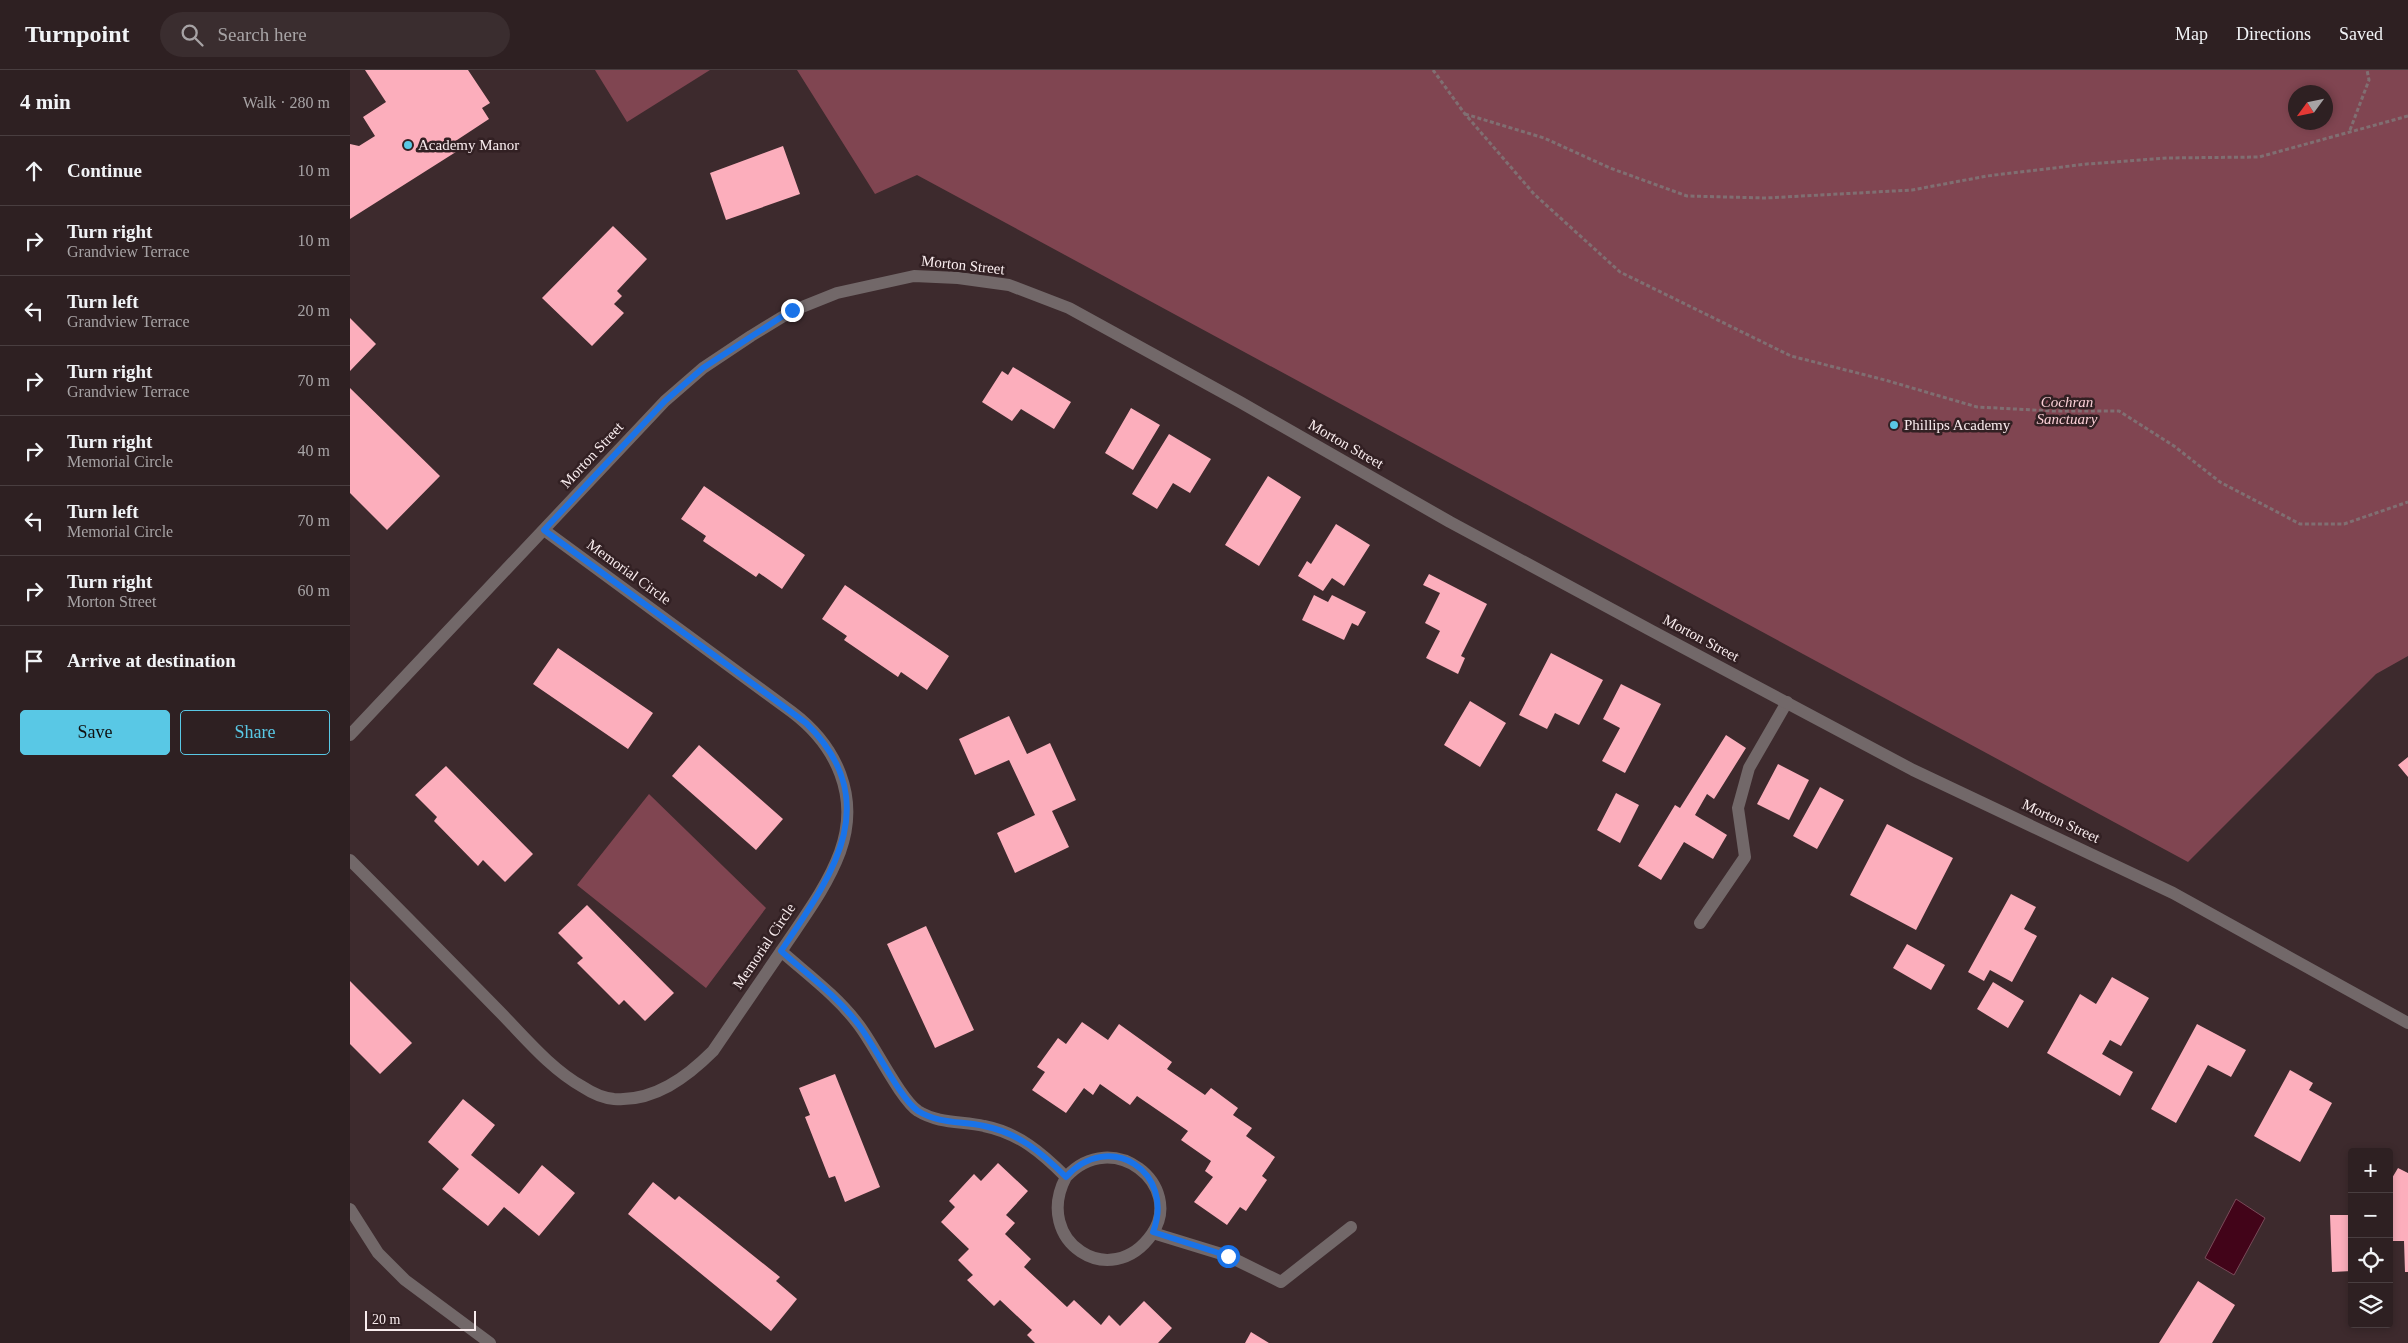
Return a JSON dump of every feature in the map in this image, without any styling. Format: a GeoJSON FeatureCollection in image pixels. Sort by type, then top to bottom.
{"type":"FeatureCollection","features":[{"type":"Feature","properties":{"kind":"street","name":"Morton Street"},"geometry":{"type":"LineString","coordinates":[[350,736],[665,401],[703,368],[792,310],[837,293],[914,276],[958,278],[1000,284],[1068,308],[1240,402],[1450,522],[1914,770],[2173,892],[2408,1023]]}},
{"type":"Feature","properties":{"kind":"street","name":"Memorial Circle"},"geometry":{"type":"LineString","coordinates":[[350,860],[544,1056],[582,1087],[614,1099],[634,1098],[656,1092],[676,1082],[695,1069],[713,1051],[812,904],[841,850],[847,814],[841,773],[821,737],[806,723],[544,530]]}},
{"type":"Feature","properties":{"kind":"street"},"geometry":{"type":"LineString","coordinates":[[1700,923],[1745,857],[1738,808],[1749,768],[1787,702]]}},
{"type":"Feature","properties":{"kind":"street"},"geometry":{"type":"LineString","coordinates":[[781,951],[844,1008],[858,1024],[906,1098],[917,1110],[934,1118],[1003,1130],[1041,1153],[1066,1177]]}},
{"type":"Feature","properties":{"kind":"street"},"geometry":{"type":"LineString","coordinates":[[1114,1157],[1135,1165],[1151,1180],[1159,1201],[1159,1211],[1153,1232],[1139,1250],[1118,1259],[1096,1258],[1080,1252],[1068,1240],[1058,1220],[1057,1198],[1066,1177],[1078,1166],[1093,1158],[1114,1157]]}},
{"type":"Feature","properties":{"kind":"street"},"geometry":{"type":"LineString","coordinates":[[350,1209],[378,1253],[405,1280],[490,1343]]}},
{"type":"Feature","properties":{"kind":"street"},"geometry":{"type":"LineString","coordinates":[[1153,1232],[1228,1256],[1281,1282],[1351,1227]]}},
{"type":"Feature","properties":{"kind":"path"},"geometry":{"type":"LineString","coordinates":[[1433,70],[1465,114],[1534,194],[1620,272],[1791,356],[1977,407],[2052,411],[2120,411],[2174,446],[2220,482],[2300,524],[2344,524],[2408,502]]}},
{"type":"Feature","properties":{"kind":"path"},"geometry":{"type":"LineString","coordinates":[[2349,130],[2369,80],[2367,70]]}},
{"type":"Feature","properties":{"kind":"path"},"geometry":{"type":"LineString","coordinates":[[1465,114],[1544,138],[1610,168],[1687,196],[1766,198],[1912,190],[1987,176],[2087,164],[2167,158],[2259,157],[2349,130],[2408,116]]}},
{"type":"Feature","properties":{"kind":"green space"},"geometry":{"type":"Polygon","coordinates":[[[595,70],[710,70],[627,122],[595,70]]]}},
{"type":"Feature","properties":{"kind":"green space","name":"Cochran Sanctuary"},"geometry":{"type":"Polygon","coordinates":[[[797,70],[2408,70],[2408,656],[2376,674],[2188,862],[917,175],[875,194],[797,70]]]}},
{"type":"Feature","properties":{"kind":"green space"},"geometry":{"type":"Polygon","coordinates":[[[649,794],[766,908],[706,988],[577,885],[649,794]]]}},
{"type":"Feature","properties":{"kind":"shaded area"},"geometry":{"type":"Polygon","coordinates":[[[2236,1199],[2265,1218],[2234,1275],[2205,1258],[2236,1199]]]}},
{"type":"Feature","properties":{"kind":"building","name":"Academy Manor"},"geometry":{"type":"Polygon","coordinates":[[[365,70],[468,70],[490,103],[482,108],[489,119],[454,142],[459,150],[350,219],[350,144],[359,146],[375,136],[363,117],[386,102],[365,70]]]}},
{"type":"Feature","properties":{"kind":"building"},"geometry":{"type":"Polygon","coordinates":[[[783,146],[800,194],[726,220],[710,173],[783,146]]]}},
{"type":"Feature","properties":{"kind":"building"},"geometry":{"type":"Polygon","coordinates":[[[613,226],[647,259],[617,291],[622,296],[614,304],[624,313],[592,346],[542,298],[613,226]]]}},
{"type":"Feature","properties":{"kind":"building"},"geometry":{"type":"Polygon","coordinates":[[[350,318],[376,344],[350,371],[350,318]]]}},
{"type":"Feature","properties":{"kind":"building"},"geometry":{"type":"Polygon","coordinates":[[[1013,367],[1071,402],[1054,429],[1021,409],[1012,421],[982,402],[1002,371],[1008,375],[1013,367]]]}},
{"type":"Feature","properties":{"kind":"building"},"geometry":{"type":"Polygon","coordinates":[[[350,388],[440,476],[387,530],[350,493],[350,388]]]}},
{"type":"Feature","properties":{"kind":"building"},"geometry":{"type":"Polygon","coordinates":[[[1131,408],[1160,425],[1133,470],[1105,453],[1131,408]]]}},
{"type":"Feature","properties":{"kind":"building"},"geometry":{"type":"Polygon","coordinates":[[[1169,434],[1211,459],[1190,493],[1173,483],[1157,509],[1132,494],[1169,434]]]}},
{"type":"Feature","properties":{"kind":"building"},"geometry":{"type":"Polygon","coordinates":[[[1268,476],[1301,497],[1259,566],[1225,545],[1268,476]]]}},
{"type":"Feature","properties":{"kind":"building"},"geometry":{"type":"Polygon","coordinates":[[[704,486],[805,555],[782,589],[759,573],[756,577],[703,541],[706,536],[681,519],[704,486]]]}},
{"type":"Feature","properties":{"kind":"building"},"geometry":{"type":"Polygon","coordinates":[[[1336,524],[1370,545],[1344,586],[1332,578],[1323,591],[1298,576],[1307,561],[1311,564],[1336,524]]]}},
{"type":"Feature","properties":{"kind":"building"},"geometry":{"type":"Polygon","coordinates":[[[1429,574],[1487,604],[1461,656],[1465,658],[1458,674],[1426,658],[1440,631],[1425,623],[1440,593],[1423,585],[1429,574]]]}},
{"type":"Feature","properties":{"kind":"building"},"geometry":{"type":"Polygon","coordinates":[[[845,585],[949,656],[927,690],[901,672],[898,677],[844,640],[847,636],[822,619],[845,585]]]}},
{"type":"Feature","properties":{"kind":"building"},"geometry":{"type":"Polygon","coordinates":[[[1314,595],[1328,602],[1332,595],[1366,612],[1358,626],[1352,623],[1344,640],[1302,620],[1314,595]]]}},
{"type":"Feature","properties":{"kind":"building"},"geometry":{"type":"Polygon","coordinates":[[[558,648],[653,713],[628,749],[533,684],[558,648]]]}},
{"type":"Feature","properties":{"kind":"building"},"geometry":{"type":"Polygon","coordinates":[[[1551,653],[1603,680],[1579,725],[1555,713],[1547,729],[1519,715],[1551,653]]]}},
{"type":"Feature","properties":{"kind":"building"},"geometry":{"type":"Polygon","coordinates":[[[1621,684],[1661,704],[1625,773],[1602,761],[1620,728],[1603,719],[1621,684]]]}},
{"type":"Feature","properties":{"kind":"building"},"geometry":{"type":"Polygon","coordinates":[[[1470,701],[1506,723],[1480,767],[1444,745],[1470,701]]]}},
{"type":"Feature","properties":{"kind":"building"},"geometry":{"type":"Polygon","coordinates":[[[1009,716],[1027,754],[1050,743],[1076,800],[1052,811],[1069,847],[1015,873],[997,833],[1035,815],[1009,760],[975,775],[959,739],[1009,716]]]}},
{"type":"Feature","properties":{"kind":"building"},"geometry":{"type":"Polygon","coordinates":[[[1726,735],[1746,748],[1714,799],[1707,794],[1695,815],[1727,835],[1713,859],[1684,842],[1661,880],[1638,866],[1675,805],[1680,808],[1726,735]]]}},
{"type":"Feature","properties":{"kind":"building"},"geometry":{"type":"Polygon","coordinates":[[[699,745],[783,819],[756,850],[672,776],[699,745]]]}},
{"type":"Feature","properties":{"kind":"building"},"geometry":{"type":"Polygon","coordinates":[[[2408,757],[2408,777],[2398,765],[2408,757]]]}},
{"type":"Feature","properties":{"kind":"building"},"geometry":{"type":"Polygon","coordinates":[[[1778,764],[1809,780],[1789,820],[1757,804],[1778,764]]]}},
{"type":"Feature","properties":{"kind":"building"},"geometry":{"type":"Polygon","coordinates":[[[446,766],[533,854],[505,882],[483,860],[478,866],[434,821],[437,817],[415,795],[446,766]]]}},
{"type":"Feature","properties":{"kind":"building"},"geometry":{"type":"Polygon","coordinates":[[[1820,787],[1844,800],[1817,849],[1793,836],[1820,787]]]}},
{"type":"Feature","properties":{"kind":"building"},"geometry":{"type":"Polygon","coordinates":[[[1616,793],[1639,805],[1620,843],[1597,830],[1616,793]]]}},
{"type":"Feature","properties":{"kind":"building"},"geometry":{"type":"Polygon","coordinates":[[[1887,824],[1953,858],[1916,930],[1850,895],[1887,824]]]}},
{"type":"Feature","properties":{"kind":"building"},"geometry":{"type":"Polygon","coordinates":[[[2011,894],[2036,907],[2024,929],[2037,936],[2012,982],[1990,970],[1984,981],[1968,972],[2011,894]]]}},
{"type":"Feature","properties":{"kind":"building"},"geometry":{"type":"Polygon","coordinates":[[[587,905],[674,993],[645,1021],[624,1000],[619,1005],[577,963],[583,958],[558,933],[587,905]]]}},
{"type":"Feature","properties":{"kind":"building"},"geometry":{"type":"Polygon","coordinates":[[[926,926],[974,1030],[935,1048],[887,944],[926,926]]]}},
{"type":"Feature","properties":{"kind":"building"},"geometry":{"type":"Polygon","coordinates":[[[1907,944],[1945,965],[1931,990],[1893,968],[1907,944]]]}},
{"type":"Feature","properties":{"kind":"building"},"geometry":{"type":"Polygon","coordinates":[[[2112,977],[2149,998],[2121,1046],[2110,1040],[2102,1054],[2133,1072],[2120,1096],[2047,1053],[2080,994],[2096,1004],[2112,977]]]}},
{"type":"Feature","properties":{"kind":"building"},"geometry":{"type":"Polygon","coordinates":[[[350,981],[412,1043],[380,1074],[350,1044],[350,981]]]}},
{"type":"Feature","properties":{"kind":"building"},"geometry":{"type":"Polygon","coordinates":[[[1993,982],[2024,1001],[2008,1028],[1977,1009],[1993,982]]]}},
{"type":"Feature","properties":{"kind":"building"},"geometry":{"type":"Polygon","coordinates":[[[1082,1022],[1108,1040],[1119,1024],[1172,1062],[1167,1069],[1205,1095],[1211,1088],[1238,1108],[1233,1115],[1252,1128],[1246,1136],[1275,1157],[1262,1176],[1267,1180],[1246,1211],[1240,1207],[1227,1225],[1194,1202],[1213,1177],[1205,1171],[1211,1161],[1181,1140],[1188,1131],[1137,1096],[1130,1105],[1100,1084],[1093,1095],[1084,1088],[1066,1113],[1032,1090],[1045,1072],[1037,1067],[1058,1038],[1066,1044],[1082,1022]]]}},
{"type":"Feature","properties":{"kind":"building"},"geometry":{"type":"Polygon","coordinates":[[[2197,1024],[2246,1050],[2231,1077],[2208,1065],[2176,1123],[2151,1109],[2197,1024]]]}},
{"type":"Feature","properties":{"kind":"building"},"geometry":{"type":"Polygon","coordinates":[[[2290,1070],[2313,1083],[2309,1090],[2332,1103],[2300,1162],[2254,1136],[2290,1070]]]}},
{"type":"Feature","properties":{"kind":"building"},"geometry":{"type":"Polygon","coordinates":[[[835,1074],[880,1187],[845,1202],[835,1176],[829,1178],[805,1117],[810,1115],[799,1088],[835,1074]]]}},
{"type":"Feature","properties":{"kind":"building"},"geometry":{"type":"Polygon","coordinates":[[[463,1099],[495,1125],[471,1155],[519,1194],[542,1165],[575,1193],[539,1236],[504,1207],[488,1226],[442,1189],[459,1169],[428,1142],[463,1099]]]}},
{"type":"Feature","properties":{"kind":"building"},"geometry":{"type":"Polygon","coordinates":[[[998,1163],[1028,1191],[1006,1215],[1015,1223],[1005,1234],[1031,1259],[1024,1267],[1067,1307],[1074,1300],[1101,1325],[1109,1315],[1120,1326],[1144,1301],[1172,1328],[1158,1343],[1035,1343],[1027,1335],[1032,1330],[1000,1300],[994,1306],[967,1280],[973,1275],[958,1260],[969,1249],[941,1222],[955,1207],[949,1201],[974,1174],[981,1181],[998,1163]]]}},
{"type":"Feature","properties":{"kind":"building"},"geometry":{"type":"Polygon","coordinates":[[[2398,1168],[2408,1173],[2408,1272],[2405,1272],[2404,1241],[2393,1241],[2393,1176],[2398,1168]]]}},
{"type":"Feature","properties":{"kind":"building"},"geometry":{"type":"Polygon","coordinates":[[[653,1182],[675,1200],[679,1196],[780,1277],[776,1281],[797,1299],[771,1331],[628,1214],[653,1182]]]}},
{"type":"Feature","properties":{"kind":"building"},"geometry":{"type":"Polygon","coordinates":[[[2330,1215],[2348,1215],[2348,1271],[2332,1272],[2330,1215]]]}},
{"type":"Feature","properties":{"kind":"building"},"geometry":{"type":"Polygon","coordinates":[[[2198,1281],[2235,1305],[2212,1343],[2159,1343],[2198,1281]]]}},
{"type":"Feature","properties":{"kind":"building"},"geometry":{"type":"Polygon","coordinates":[[[1251,1332],[1269,1343],[1245,1343],[1251,1332]]]}},
{"type":"Feature","properties":{"kind":"place","name":"Academy Manor"},"geometry":{"type":"Point","coordinates":[408,145]}},
{"type":"Feature","properties":{"kind":"place","name":"Phillips Academy"},"geometry":{"type":"Point","coordinates":[1894,425]}},
{"type":"Feature","properties":{"kind":"route"},"geometry":{"type":"LineString","coordinates":[[792,310],[703,368],[665,401],[544,530],[806,723],[821,737],[832,754],[841,773],[847,814],[841,850],[812,904],[781,951],[844,1008],[858,1024],[906,1098],[917,1110],[934,1118],[1003,1130],[1041,1153],[1066,1177],[1073,1169],[1093,1158],[1114,1157],[1125,1160],[1144,1171],[1156,1190],[1159,1211],[1153,1232],[1228,1256]]}}]}
